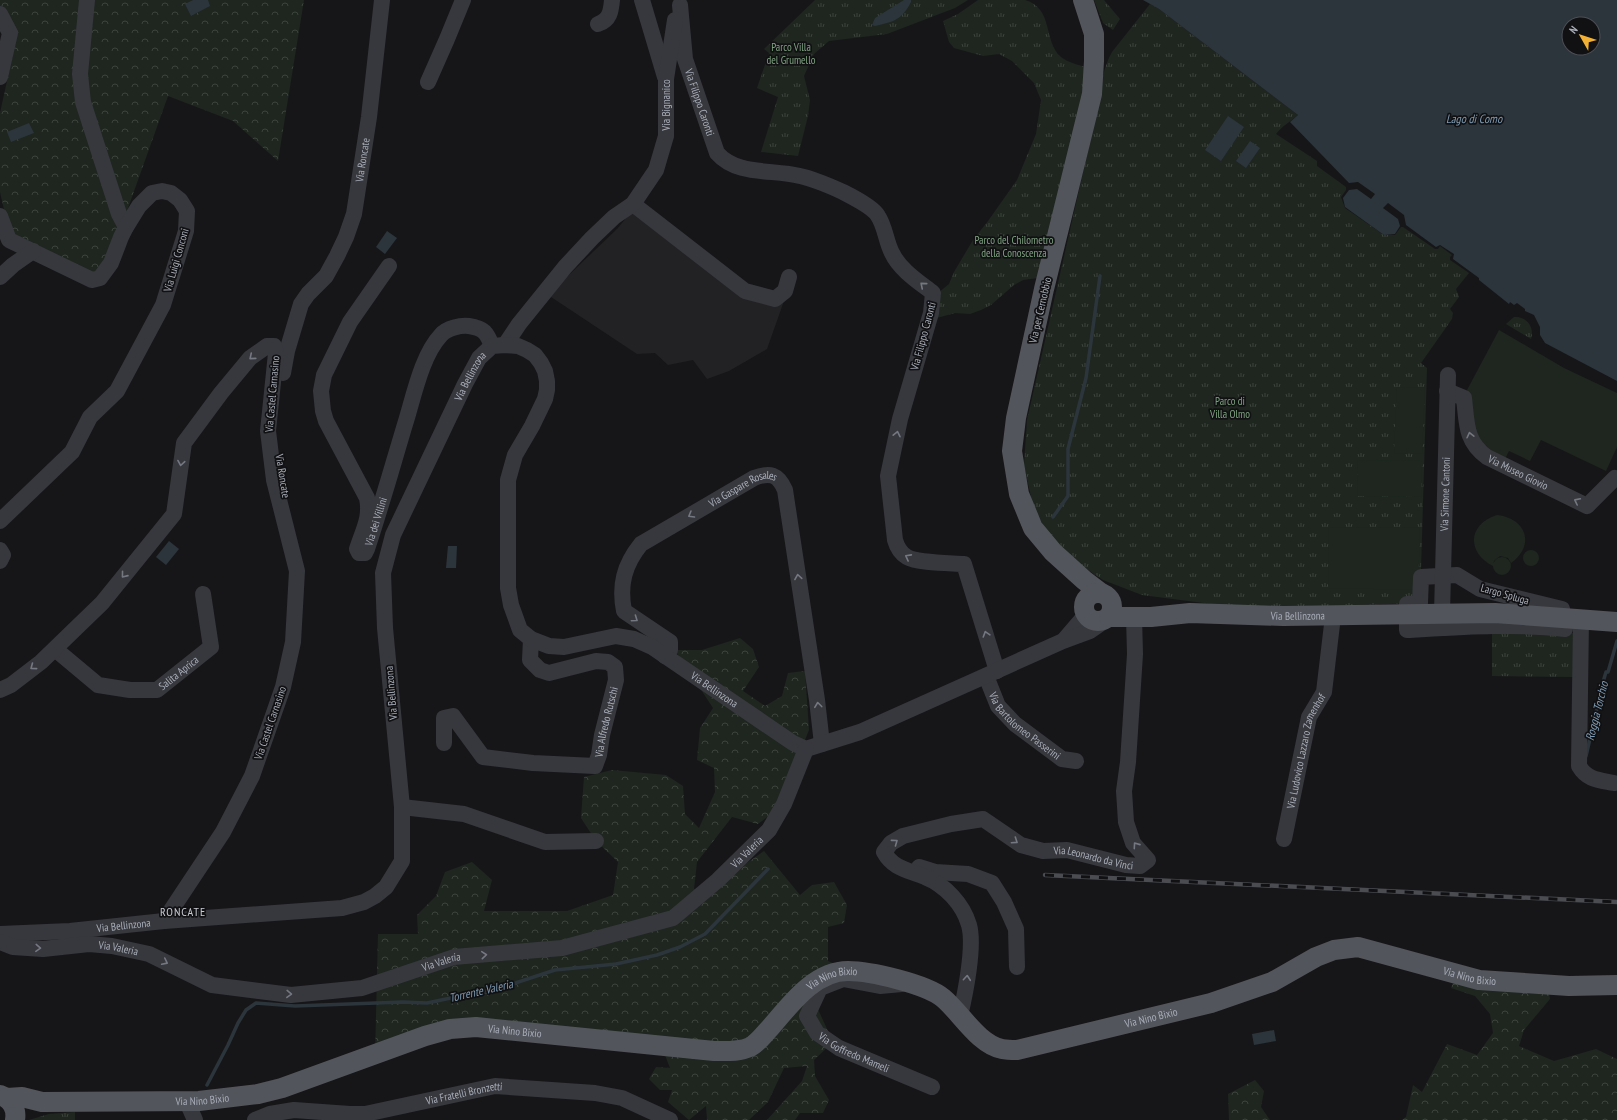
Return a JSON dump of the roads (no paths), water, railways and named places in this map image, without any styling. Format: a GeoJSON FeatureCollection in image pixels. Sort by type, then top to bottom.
{"type":"FeatureCollection","features":[{"type":"Feature","properties":{"kind":"main road","name":"Via per Cernobbio"},"geometry":{"type":"LineString","coordinates":[[1083,0],[1094,34],[1092,94],[1044,289],[1016,418],[1012,451],[1019,494],[1033,528],[1053,552],[1065,562],[1107,608]]}},
{"type":"Feature","properties":{"kind":"main road","name":"Via per Cernobbio"},"geometry":{"type":"LineString","coordinates":[[1065,562],[1084,609]]}},
{"type":"Feature","properties":{"kind":"main road"},"geometry":{"type":"LineString","coordinates":[[1084,609],[1085,601],[1091,595],[1107,608]]}},
{"type":"Feature","properties":{"kind":"main road","name":"Via Bellinzona"},"geometry":{"type":"LineString","coordinates":[[1107,608],[1134,616],[1151,617],[1190,613]]}},
{"type":"Feature","properties":{"kind":"main road","name":"Via Bellinzona"},"geometry":{"type":"LineString","coordinates":[[1107,608],[1259,616],[1407,615]]}},
{"type":"Feature","properties":{"kind":"main road","name":"Largo Spluga"},"geometry":{"type":"LineString","coordinates":[[1407,615],[1495,613],[1572,618]]}},
{"type":"Feature","properties":{"kind":"main road"},"geometry":{"type":"LineString","coordinates":[[1572,618],[1617,622]]}},
{"type":"Feature","properties":{"kind":"main road","name":"Via Nino Bixio"},"geometry":{"type":"LineString","coordinates":[[3,1096],[22,1097],[42,1102],[187,1102],[220,1100],[258,1094],[282,1088],[418,1038],[450,1029],[483,1028],[714,1051],[738,1050],[750,1047],[760,1039],[810,985],[830,973],[847,971],[863,972],[908,983],[931,991],[942,997],[977,1034],[990,1043],[1001,1049],[1017,1050],[1211,1003],[1272,982],[1334,950],[1358,947],[1479,980],[1570,986],[1617,985]]}},
{"type":"Feature","properties":{"kind":"main road"},"geometry":{"type":"LineString","coordinates":[[3,1096],[11,1101],[15,1109],[16,1120],[42,1102]]}},
{"type":"Feature","properties":{"kind":"street"},"geometry":{"type":"LineString","coordinates":[[88,0],[80,74],[83,102],[119,214],[126,227]]}},
{"type":"Feature","properties":{"kind":"street","name":"Via Roncate"},"geometry":{"type":"LineString","coordinates":[[223,832],[247,808],[263,775],[289,690],[302,641],[302,569],[282,481],[277,431],[284,367],[301,304],[308,294],[326,276],[346,237],[354,214],[370,117],[382,0]]}},
{"type":"Feature","properties":{"kind":"street"},"geometry":{"type":"LineString","coordinates":[[428,82],[463,0]]}},
{"type":"Feature","properties":{"kind":"street"},"geometry":{"type":"LineString","coordinates":[[598,24],[603,23],[610,13],[612,0]]}},
{"type":"Feature","properties":{"kind":"street"},"geometry":{"type":"LineString","coordinates":[[642,0],[666,79]]}},
{"type":"Feature","properties":{"kind":"street","name":"Via Bignanico"},"geometry":{"type":"LineString","coordinates":[[499,345],[524,318],[565,267],[592,238],[614,218],[633,204],[656,170],[666,136],[666,79],[675,21],[682,2]]}},
{"type":"Feature","properties":{"kind":"street","name":"Via Filippo Caronti"},"geometry":{"type":"LineString","coordinates":[[682,2],[685,58],[716,153],[731,164],[745,169],[800,176],[842,192],[861,202],[878,215],[892,254],[905,270],[933,293],[931,313],[900,419],[888,476],[895,540],[902,554],[912,560],[964,564],[992,673]]}},
{"type":"Feature","properties":{"kind":"street"},"geometry":{"type":"LineString","coordinates":[[0,14],[10,33],[0,77]]}},
{"type":"Feature","properties":{"kind":"street","name":"Via Luigi Conconi"},"geometry":{"type":"LineString","coordinates":[[0,216],[9,240],[92,280],[100,278],[111,263],[120,237],[139,206],[152,193],[162,190],[171,193],[180,200],[187,211],[186,231],[163,305],[117,391],[90,417],[72,452],[0,521]]}},
{"type":"Feature","properties":{"kind":"street"},"geometry":{"type":"LineString","coordinates":[[633,204],[745,291],[775,299],[785,291],[789,277]]}},
{"type":"Feature","properties":{"kind":"street"},"geometry":{"type":"LineString","coordinates":[[0,277],[13,265],[33,251]]}},
{"type":"Feature","properties":{"kind":"street","name":"Via dei Villini"},"geometry":{"type":"LineString","coordinates":[[389,266],[350,322],[324,375],[321,391],[323,411],[326,421],[367,498],[369,509],[368,520],[357,549],[359,553],[365,553],[367,549],[383,500],[421,369],[434,345],[446,331],[463,326],[478,327],[499,345]]}},
{"type":"Feature","properties":{"kind":"street","name":"Via Bellinzona"},"geometry":{"type":"LineString","coordinates":[[0,934],[70,931],[187,919],[342,908],[364,902],[386,887],[402,861],[402,807],[385,628],[384,573],[392,535],[465,384],[479,358],[499,345],[518,346],[535,355],[545,371],[547,381],[545,399],[532,426],[515,455],[508,480],[508,588],[511,605],[520,630],[532,640],[549,646],[564,647],[616,636],[634,638],[652,647],[793,743],[806,749]]}},
{"type":"Feature","properties":{"kind":"street","name":"Via Castel Carnasino"},"geometry":{"type":"LineString","coordinates":[[0,690],[11,685],[55,649],[102,603],[174,514],[184,443],[221,393],[250,358],[267,346],[274,346],[276,353],[268,431],[274,480],[297,571],[293,642],[283,687],[252,776],[223,832],[164,921]]}},
{"type":"Feature","properties":{"kind":"street","name":"Via Simone Cantoni"},"geometry":{"type":"LineString","coordinates":[[1442,614],[1448,375]]}},
{"type":"Feature","properties":{"kind":"street","name":"Via Museo Giovio"},"geometry":{"type":"LineString","coordinates":[[1447,391],[1464,398],[1471,441],[1475,447],[1487,457],[1587,506],[1615,478],[1617,479]]}},
{"type":"Feature","properties":{"kind":"street","name":"Via Gaspare Rosales"},"geometry":{"type":"LineString","coordinates":[[665,656],[670,650],[670,642],[624,611],[621,593],[627,568],[634,554],[641,544],[754,478],[763,474],[774,476],[782,484],[785,490],[817,700],[822,744]]}},
{"type":"Feature","properties":{"kind":"street"},"geometry":{"type":"LineString","coordinates":[[0,550],[3,555],[0,561]]}},
{"type":"Feature","properties":{"kind":"street","name":"Largo Spluga"},"geometry":{"type":"LineString","coordinates":[[1407,615],[1407,604],[1420,604],[1421,577],[1457,575],[1480,589],[1562,609],[1572,618]]}},
{"type":"Feature","properties":{"kind":"street","name":"Salita Aprica"},"geometry":{"type":"LineString","coordinates":[[55,649],[98,685],[130,690],[157,690],[211,647],[203,594]]}},
{"type":"Feature","properties":{"kind":"street"},"geometry":{"type":"LineString","coordinates":[[806,749],[860,732],[1062,641],[1090,631],[1107,608]]}},
{"type":"Feature","properties":{"kind":"street"},"geometry":{"type":"LineString","coordinates":[[1062,641],[1083,618],[1084,609]]}},
{"type":"Feature","properties":{"kind":"street"},"geometry":{"type":"LineString","coordinates":[[1407,615],[1407,630],[1473,626],[1527,626],[1566,629],[1572,618]]}},
{"type":"Feature","properties":{"kind":"street","name":"Via Leonardo da Vinci"},"geometry":{"type":"LineString","coordinates":[[888,860],[884,852],[891,844],[903,836],[951,824],[983,819],[1021,845],[1043,851],[1067,850],[1126,865],[1140,866],[1148,860],[1133,843],[1126,822],[1124,791],[1128,762],[1135,654],[1134,616]]}},
{"type":"Feature","properties":{"kind":"street","name":"Via Ludovico Lazzaro Zamenhof"},"geometry":{"type":"LineString","coordinates":[[1284,839],[1309,717],[1324,692],[1332,616]]}},
{"type":"Feature","properties":{"kind":"street"},"geometry":{"type":"LineString","coordinates":[[1572,618],[1579,766],[1583,773],[1590,778],[1614,783]]}},
{"type":"Feature","properties":{"kind":"street","name":"Via Alfredo Rutschi"},"geometry":{"type":"LineString","coordinates":[[444,743],[444,718],[453,716],[483,757],[533,763],[595,766],[599,755],[602,735],[616,680],[614,667],[608,662],[596,661],[548,674],[540,670],[530,660],[532,640]]}},
{"type":"Feature","properties":{"kind":"street","name":"Via Bartolomeo Passerini"},"geometry":{"type":"LineString","coordinates":[[992,673],[998,706],[1015,724],[1062,759],[1076,761]]}},
{"type":"Feature","properties":{"kind":"street","name":"Via Valeria"},"geometry":{"type":"LineString","coordinates":[[0,942],[13,947],[43,949],[89,944],[112,946],[149,954],[212,985],[291,995],[362,988],[454,958],[562,948],[673,918],[718,880],[769,830],[784,804],[806,749]]}},
{"type":"Feature","properties":{"kind":"street"},"geometry":{"type":"LineString","coordinates":[[402,807],[464,814],[545,842],[596,841]]}},
{"type":"Feature","properties":{"kind":"street"},"geometry":{"type":"LineString","coordinates":[[888,860],[935,872],[968,874],[992,883],[1004,902],[1016,929],[1018,967]]}},
{"type":"Feature","properties":{"kind":"street"},"geometry":{"type":"LineString","coordinates":[[888,860],[901,869],[925,877],[942,887],[954,898],[964,911],[970,927],[970,945],[966,991],[960,1016]]}},
{"type":"Feature","properties":{"kind":"street","name":"Via Castel Carnasino"},"geometry":{"type":"LineString","coordinates":[[187,919],[187,902],[196,873]]}},
{"type":"Feature","properties":{"kind":"street","name":"Via Goffredo Mameli"},"geometry":{"type":"LineString","coordinates":[[908,983],[880,986],[843,979],[820,988],[807,1016],[817,1033],[839,1048],[932,1087]]}},
{"type":"Feature","properties":{"kind":"street","name":"Via Fratelli Bronzetti"},"geometry":{"type":"LineString","coordinates":[[256,1120],[270,1114],[294,1110],[365,1114],[495,1086],[594,1092],[622,1098],[670,1120]]}},
{"type":"Feature","properties":{"kind":"street"},"geometry":{"type":"LineString","coordinates":[[187,1102],[195,1120]]}},
{"type":"Feature","properties":{"kind":"water"},"geometry":{"type":"Polygon","coordinates":[[[193,0],[208,0],[210,6],[191,16],[185,4],[193,0]]]}},
{"type":"Feature","properties":{"kind":"water"},"geometry":{"type":"Polygon","coordinates":[[[904,0],[911,0],[911,2],[904,13],[887,23],[875,26],[872,25],[875,18],[904,0]]]}},
{"type":"Feature","properties":{"kind":"water","name":"Lago di Como"},"geometry":{"type":"Polygon","coordinates":[[[1143,0],[1617,0],[1617,381],[1545,343],[1540,335],[1540,327],[1534,315],[1525,311],[1525,309],[1517,303],[1514,305],[1510,302],[1509,304],[1479,280],[1479,278],[1453,259],[1454,254],[1440,245],[1436,247],[1406,225],[1404,215],[1388,203],[1383,208],[1398,219],[1400,226],[1395,234],[1384,235],[1345,207],[1343,198],[1349,190],[1357,189],[1371,199],[1375,194],[1358,182],[1349,183],[1290,122],[1298,115],[1159,9],[1143,0]]]}},
{"type":"Feature","properties":{"kind":"water"},"geometry":{"type":"Polygon","coordinates":[[[1228,116],[1244,127],[1221,161],[1205,150],[1228,116]]]}},
{"type":"Feature","properties":{"kind":"water"},"geometry":{"type":"Polygon","coordinates":[[[29,123],[34,133],[11,142],[7,132],[29,123]]]}},
{"type":"Feature","properties":{"kind":"water"},"geometry":{"type":"Polygon","coordinates":[[[1250,141],[1260,148],[1246,168],[1236,161],[1250,141]]]}},
{"type":"Feature","properties":{"kind":"water"},"geometry":{"type":"Polygon","coordinates":[[[387,231],[397,238],[385,254],[376,247],[387,231]]]}},
{"type":"Feature","properties":{"kind":"water"},"geometry":{"type":"Polygon","coordinates":[[[169,541],[179,549],[166,565],[156,557],[169,541]]]}},
{"type":"Feature","properties":{"kind":"water"},"geometry":{"type":"Polygon","coordinates":[[[448,546],[457,546],[456,568],[446,568],[448,546]]]}},
{"type":"Feature","properties":{"kind":"water"},"geometry":{"type":"Polygon","coordinates":[[[1274,1030],[1276,1041],[1254,1045],[1252,1034],[1274,1030]]]}},
{"type":"Feature","properties":{"kind":"waterway"},"geometry":{"type":"LineString","coordinates":[[1053,517],[1068,496],[1068,449],[1086,378],[1100,276]]}},
{"type":"Feature","properties":{"kind":"waterway","name":"Roggia Torchio"},"geometry":{"type":"LineString","coordinates":[[1586,756],[1603,682],[1606,672],[1608,672],[1617,641]]}},
{"type":"Feature","properties":{"kind":"waterway","name":"Torrente Valeria"},"geometry":{"type":"LineString","coordinates":[[207,1085],[238,1023],[246,1010],[256,1003],[295,1006],[403,1002],[427,1003],[503,987],[555,970],[616,964],[657,955],[680,947],[705,934],[768,869]]}},
{"type":"Feature","properties":{"kind":"railway"},"geometry":{"type":"LineString","coordinates":[[1045,875],[1617,902]]}},
{"type":"Feature","properties":{"kind":"district","name":"RONCATE"},"geometry":{"type":"Point","coordinates":[183,912]}},
{"type":"Feature","properties":{"kind":"park label","name":"Parco Villa del Grumello"},"geometry":{"type":"Point","coordinates":[791,53]}},
{"type":"Feature","properties":{"kind":"park label","name":"Parco del Chilometro della Conoscenza"},"geometry":{"type":"Point","coordinates":[1014,246]}},
{"type":"Feature","properties":{"kind":"park label","name":"Parco di Villa Olmo"},"geometry":{"type":"Point","coordinates":[1230,407]}}]}
